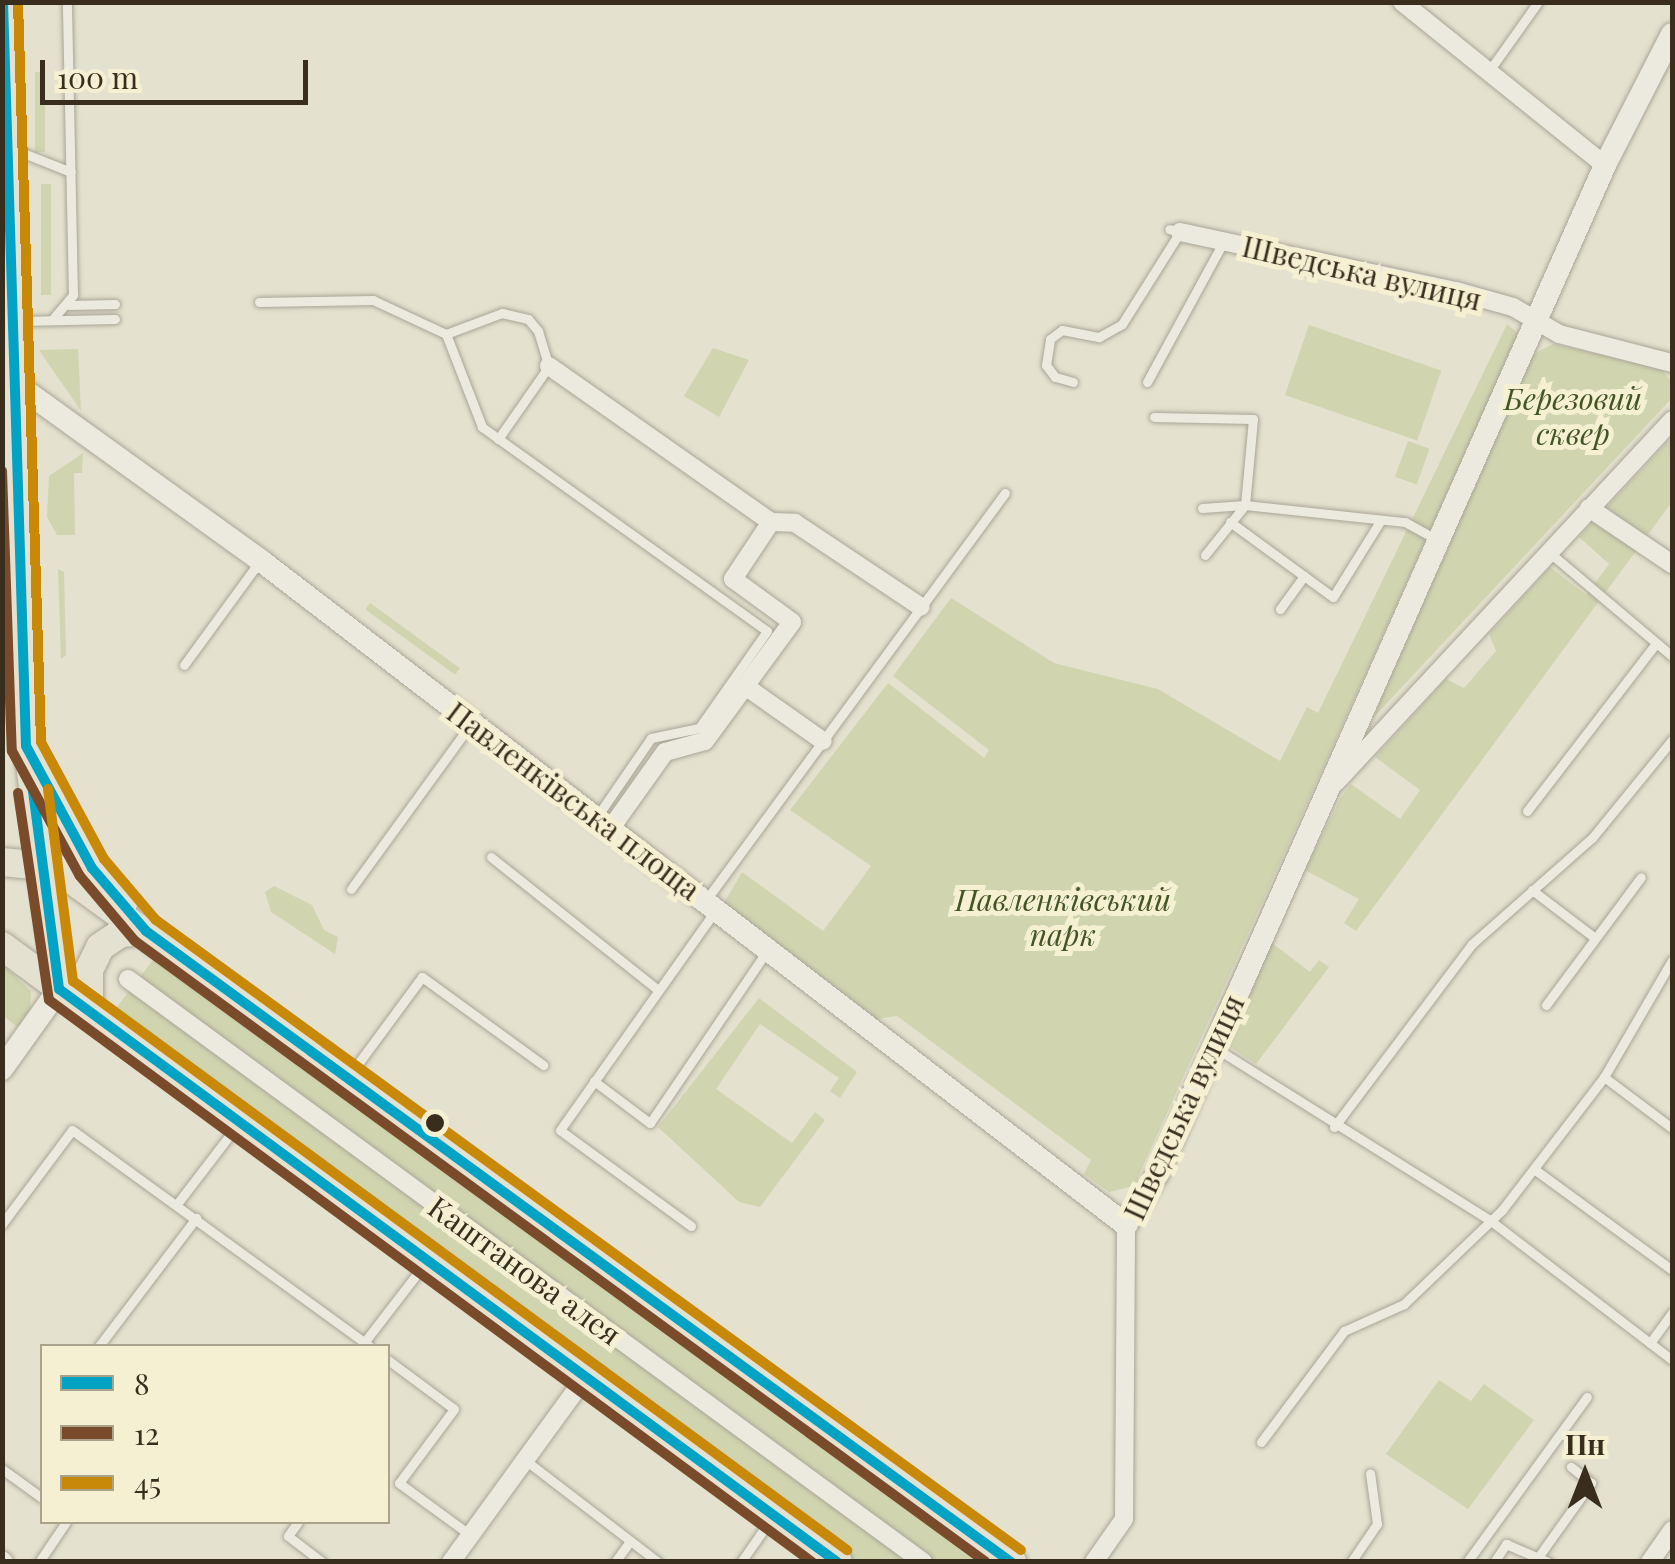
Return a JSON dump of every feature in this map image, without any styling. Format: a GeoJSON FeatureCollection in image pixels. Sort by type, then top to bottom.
{"type":"FeatureCollection","features":[{"type":"Feature","properties":{"kind":"main road"},"geometry":{"type":"LineString","coordinates":[[3,2],[10,338],[16,384],[14,753],[43,866],[59,988]]}},
{"type":"Feature","properties":{"kind":"main road"},"geometry":{"type":"LineString","coordinates":[[14,753],[92,868],[146,931]]}},
{"type":"Feature","properties":{"kind":"main road"},"geometry":{"type":"LineString","coordinates":[[2,862],[43,866],[146,931],[1012,1562]]}},
{"type":"Feature","properties":{"kind":"main road"},"geometry":{"type":"LineString","coordinates":[[89,1011],[89,970],[100,947],[122,933],[146,931]]}},
{"type":"Feature","properties":{"kind":"main road"},"geometry":{"type":"LineString","coordinates":[[2,946],[838,1562]]}},
{"type":"Feature","properties":{"kind":"street"},"geometry":{"type":"LineString","coordinates":[[1402,2],[1605,165]]}},
{"type":"Feature","properties":{"kind":"street","name":"Шведська вулиця"},"geometry":{"type":"LineString","coordinates":[[1094,1562],[1124,1519],[1126,1225],[1158,1174],[1438,540],[1538,325],[1605,165],[1671,40]]}},
{"type":"Feature","properties":{"kind":"street","name":"Шведська вулиця"},"geometry":{"type":"LineString","coordinates":[[1174,231],[1456,290],[1513,307],[1538,325]]}},
{"type":"Feature","properties":{"kind":"street"},"geometry":{"type":"LineString","coordinates":[[1538,325],[1672,363]]}},
{"type":"Feature","properties":{"kind":"street"},"geometry":{"type":"LineString","coordinates":[[549,366],[771,522],[795,523],[921,607]]}},
{"type":"Feature","properties":{"kind":"street","name":"Павленківська площа"},"geometry":{"type":"LineString","coordinates":[[16,384],[260,560],[1126,1225]]}},
{"type":"Feature","properties":{"kind":"street","name":"Шведська вулиця"},"geometry":{"type":"LineString","coordinates":[[1333,784],[1672,420]]}},
{"type":"Feature","properties":{"kind":"street"},"geometry":{"type":"LineString","coordinates":[[1589,508],[1672,564]]}},
{"type":"Feature","properties":{"kind":"street"},"geometry":{"type":"LineString","coordinates":[[604,822],[665,752],[705,741],[792,622],[733,579],[771,522]]}},
{"type":"Feature","properties":{"kind":"street"},"geometry":{"type":"LineString","coordinates":[[745,686],[823,741]]}},
{"type":"Feature","properties":{"kind":"street","name":"Каштанова алея"},"geometry":{"type":"LineString","coordinates":[[128,979],[922,1562]]}},
{"type":"Feature","properties":{"kind":"street"},"geometry":{"type":"LineString","coordinates":[[2,1069],[59,988]]}},
{"type":"Feature","properties":{"kind":"street"},"geometry":{"type":"LineString","coordinates":[[451,1562],[586,1376]]}},
{"type":"Feature","properties":{"kind":"street"},"geometry":{"type":"LineString","coordinates":[[1650,1562],[1672,1530]]}},
{"type":"Feature","properties":{"kind":"lane"},"geometry":{"type":"LineString","coordinates":[[66,2],[69,305]]}},
{"type":"Feature","properties":{"kind":"lane"},"geometry":{"type":"LineString","coordinates":[[1487,73],[1538,2]]}},
{"type":"Feature","properties":{"kind":"lane"},"geometry":{"type":"LineString","coordinates":[[5,146],[70,172]]}},
{"type":"Feature","properties":{"kind":"lane"},"geometry":{"type":"LineString","coordinates":[[1073,382],[1055,377],[1046,365],[1050,338],[1062,330],[1099,337],[1122,324],[1174,231]]}},
{"type":"Feature","properties":{"kind":"lane"},"geometry":{"type":"LineString","coordinates":[[1147,382],[1224,241]]}},
{"type":"Feature","properties":{"kind":"lane"},"geometry":{"type":"LineString","coordinates":[[259,302],[373,300],[446,334],[482,428],[767,631],[699,728],[651,738],[604,822]]}},
{"type":"Feature","properties":{"kind":"lane"},"geometry":{"type":"LineString","coordinates":[[10,338],[52,320],[69,305],[115,304]]}},
{"type":"Feature","properties":{"kind":"lane"},"geometry":{"type":"LineString","coordinates":[[446,334],[481,316],[521,316],[538,331],[549,366],[498,439]]}},
{"type":"Feature","properties":{"kind":"lane"},"geometry":{"type":"LineString","coordinates":[[52,320],[115,319]]}},
{"type":"Feature","properties":{"kind":"lane"},"geometry":{"type":"LineString","coordinates":[[1154,417],[1253,419],[1245,505],[1206,555]]}},
{"type":"Feature","properties":{"kind":"lane"},"geometry":{"type":"LineString","coordinates":[[691,1226],[560,1130],[823,741],[1006,493]]}},
{"type":"Feature","properties":{"kind":"lane"},"geometry":{"type":"LineString","coordinates":[[1202,508],[1245,505],[1405,522],[1438,540]]}},
{"type":"Feature","properties":{"kind":"lane"},"geometry":{"type":"LineString","coordinates":[[1230,522],[1333,597],[1380,520]]}},
{"type":"Feature","properties":{"kind":"lane"},"geometry":{"type":"LineString","coordinates":[[1550,552],[1672,656]]}},
{"type":"Feature","properties":{"kind":"lane"},"geometry":{"type":"LineString","coordinates":[[184,664],[260,560]]}},
{"type":"Feature","properties":{"kind":"lane"},"geometry":{"type":"LineString","coordinates":[[1280,609],[1304,576]]}},
{"type":"Feature","properties":{"kind":"lane"},"geometry":{"type":"LineString","coordinates":[[1526,811],[1655,645]]}},
{"type":"Feature","properties":{"kind":"lane"},"geometry":{"type":"LineString","coordinates":[[351,889],[472,722]]}},
{"type":"Feature","properties":{"kind":"lane"},"geometry":{"type":"LineString","coordinates":[[1334,1127],[1472,944],[1592,838],[1672,740]]}},
{"type":"Feature","properties":{"kind":"lane"},"geometry":{"type":"LineString","coordinates":[[490,857],[658,990]]}},
{"type":"Feature","properties":{"kind":"lane"},"geometry":{"type":"LineString","coordinates":[[1546,1006],[1641,878]]}},
{"type":"Feature","properties":{"kind":"lane"},"geometry":{"type":"LineString","coordinates":[[1532,890],[1595,938]]}},
{"type":"Feature","properties":{"kind":"lane"},"geometry":{"type":"LineString","coordinates":[[594,1081],[650,1123],[769,948]]}},
{"type":"Feature","properties":{"kind":"lane"},"geometry":{"type":"LineString","coordinates":[[1261,1442],[1344,1332],[1410,1299],[1490,1221],[1604,1077],[1672,960]]}},
{"type":"Feature","properties":{"kind":"lane"},"geometry":{"type":"LineString","coordinates":[[348,1078],[422,977],[543,1065]]}},
{"type":"Feature","properties":{"kind":"lane"},"geometry":{"type":"LineString","coordinates":[[1213,1047],[1334,1127],[1490,1221],[1672,1360]]}},
{"type":"Feature","properties":{"kind":"lane"},"geometry":{"type":"LineString","coordinates":[[1604,1077],[1672,1128]]}},
{"type":"Feature","properties":{"kind":"lane"},"geometry":{"type":"LineString","coordinates":[[177,1204],[240,1122]]}},
{"type":"Feature","properties":{"kind":"lane"},"geometry":{"type":"LineString","coordinates":[[2,1224],[72,1130],[364,1344]]}},
{"type":"Feature","properties":{"kind":"lane"},"geometry":{"type":"LineString","coordinates":[[1534,1169],[1672,1270]]}},
{"type":"Feature","properties":{"kind":"lane"},"geometry":{"type":"LineString","coordinates":[[101,1344],[196,1218]]}},
{"type":"Feature","properties":{"kind":"lane"},"geometry":{"type":"LineString","coordinates":[[366,1344],[428,1260]]}},
{"type":"Feature","properties":{"kind":"lane"},"geometry":{"type":"LineString","coordinates":[[1650,1343],[1672,1313]]}},
{"type":"Feature","properties":{"kind":"lane"},"geometry":{"type":"LineString","coordinates":[[390,1362],[454,1410],[399,1483],[470,1535]]}},
{"type":"Feature","properties":{"kind":"lane"},"geometry":{"type":"LineString","coordinates":[[1468,1562],[1588,1397]]}},
{"type":"Feature","properties":{"kind":"lane"},"geometry":{"type":"LineString","coordinates":[[525,1460],[658,1562]]}},
{"type":"Feature","properties":{"kind":"lane"},"geometry":{"type":"LineString","coordinates":[[1494,1562],[1506,1544],[1524,1556],[1544,1559],[1591,1482],[1571,1467]]}},
{"type":"Feature","properties":{"kind":"lane"},"geometry":{"type":"LineString","coordinates":[[2,1469],[40,1497]]}},
{"type":"Feature","properties":{"kind":"lane"},"geometry":{"type":"LineString","coordinates":[[1351,1562],[1378,1524],[1370,1473]]}},
{"type":"Feature","properties":{"kind":"lane"},"geometry":{"type":"LineString","coordinates":[[740,1562],[774,1515]]}},
{"type":"Feature","properties":{"kind":"lane"},"geometry":{"type":"LineString","coordinates":[[38,1562],[65,1524]]}},
{"type":"Feature","properties":{"kind":"lane"},"geometry":{"type":"LineString","coordinates":[[297,1524],[288,1536],[322,1562]]}},
{"type":"Feature","properties":{"kind":"lane"},"geometry":{"type":"LineString","coordinates":[[615,1562],[630,1541]]}},
{"type":"Feature","properties":{"kind":"green space"},"geometry":{"type":"Polygon","coordinates":[[[35,72],[45,72],[45,152],[35,152],[35,72]]]}},
{"type":"Feature","properties":{"kind":"green space"},"geometry":{"type":"Polygon","coordinates":[[[41,184],[51,184],[51,295],[41,295],[41,184]]]}},
{"type":"Feature","properties":{"kind":"green space","name":"Павленківський парк"},"geometry":{"type":"Polygon","coordinates":[[[1507,324],[1519,334],[1134,1186],[1109,1192],[1084,1174],[1091,1160],[897,1016],[876,1019],[724,903],[742,872],[823,931],[871,866],[790,810],[888,683],[984,758],[989,750],[893,676],[951,598],[1054,663],[1158,689],[1280,761],[1307,707],[1318,713],[1507,324]]]}},
{"type":"Feature","properties":{"kind":"green space"},"geometry":{"type":"Polygon","coordinates":[[[1309,325],[1441,371],[1417,441],[1285,395],[1309,325]]]}},
{"type":"Feature","properties":{"kind":"green space","name":"Березовий сквер"},"geometry":{"type":"Polygon","coordinates":[[[1553,344],[1660,368],[1672,382],[1672,398],[1373,718],[1532,355],[1553,344]]]}},
{"type":"Feature","properties":{"kind":"green space"},"geometry":{"type":"Polygon","coordinates":[[[713,348],[749,360],[719,417],[684,396],[713,348]]]}},
{"type":"Feature","properties":{"kind":"green space"},"geometry":{"type":"Polygon","coordinates":[[[78,349],[81,411],[39,350],[78,349]]]}},
{"type":"Feature","properties":{"kind":"green space"},"geometry":{"type":"Polygon","coordinates":[[[1672,437],[1672,502],[1356,931],[1344,923],[1359,899],[1305,870],[1340,799],[1351,784],[1400,819],[1420,790],[1375,757],[1446,679],[1464,688],[1496,651],[1489,634],[1550,567],[1586,595],[1609,564],[1579,537],[1672,437]]]}},
{"type":"Feature","properties":{"kind":"green space"},"geometry":{"type":"Polygon","coordinates":[[[1408,441],[1430,449],[1417,485],[1395,477],[1408,441]]]}},
{"type":"Feature","properties":{"kind":"green space"},"geometry":{"type":"Polygon","coordinates":[[[83,453],[82,473],[74,473],[75,535],[57,535],[47,517],[49,476],[83,453]]]}},
{"type":"Feature","properties":{"kind":"green space"},"geometry":{"type":"Polygon","coordinates":[[[58,569],[64,572],[66,655],[61,659],[58,569]]]}},
{"type":"Feature","properties":{"kind":"green space"},"geometry":{"type":"Polygon","coordinates":[[[370,603],[460,668],[455,675],[365,609],[370,603]]]}},
{"type":"Feature","properties":{"kind":"green space"},"geometry":{"type":"Polygon","coordinates":[[[274,886],[312,905],[324,930],[338,937],[335,954],[271,912],[265,892],[274,886]]]}},
{"type":"Feature","properties":{"kind":"green space"},"geometry":{"type":"Polygon","coordinates":[[[1272,943],[1310,972],[1319,960],[1329,967],[1256,1064],[1227,1045],[1272,943]]]}},
{"type":"Feature","properties":{"kind":"green space"},"geometry":{"type":"Polygon","coordinates":[[[156,956],[991,1561],[855,1561],[110,1016],[156,956]]]}},
{"type":"Feature","properties":{"kind":"green space"},"geometry":{"type":"Polygon","coordinates":[[[3,965],[31,991],[30,1012],[19,1028],[3,1016],[3,965]]]}},
{"type":"Feature","properties":{"kind":"green space"},"geometry":{"type":"Polygon","coordinates":[[[759,998],[857,1072],[840,1098],[830,1091],[839,1078],[760,1024],[716,1089],[792,1143],[815,1112],[825,1120],[760,1207],[739,1202],[658,1127],[759,998]]]}},
{"type":"Feature","properties":{"kind":"green space"},"geometry":{"type":"Polygon","coordinates":[[[1439,1380],[1471,1401],[1484,1384],[1534,1420],[1468,1509],[1386,1454],[1439,1380]]]}},
{"type":"Feature","properties":{"kind":"transit line","name":"8"},"geometry":{"type":"LineString","coordinates":[[3,2],[26,746],[92,868],[146,931],[1011,1562]]}},
{"type":"Feature","properties":{"kind":"transit line","name":"45"},"geometry":{"type":"LineString","coordinates":[[18,2],[41,742],[104,859],[156,920],[1021,1550]]}},
{"type":"Feature","properties":{"kind":"transit line","name":"12"},"geometry":{"type":"LineString","coordinates":[[2,471],[12,751],[80,876],[135,941],[986,1562]]}},
{"type":"Feature","properties":{"kind":"transit line","name":"45"},"geometry":{"type":"LineString","coordinates":[[48,789],[73,981],[847,1550]]}},
{"type":"Feature","properties":{"kind":"transit line","name":"8"},"geometry":{"type":"LineString","coordinates":[[33,791],[59,989],[837,1562]]}},
{"type":"Feature","properties":{"kind":"transit line","name":"12"},"geometry":{"type":"LineString","coordinates":[[18,793],[49,1000],[812,1562]]}}]}
